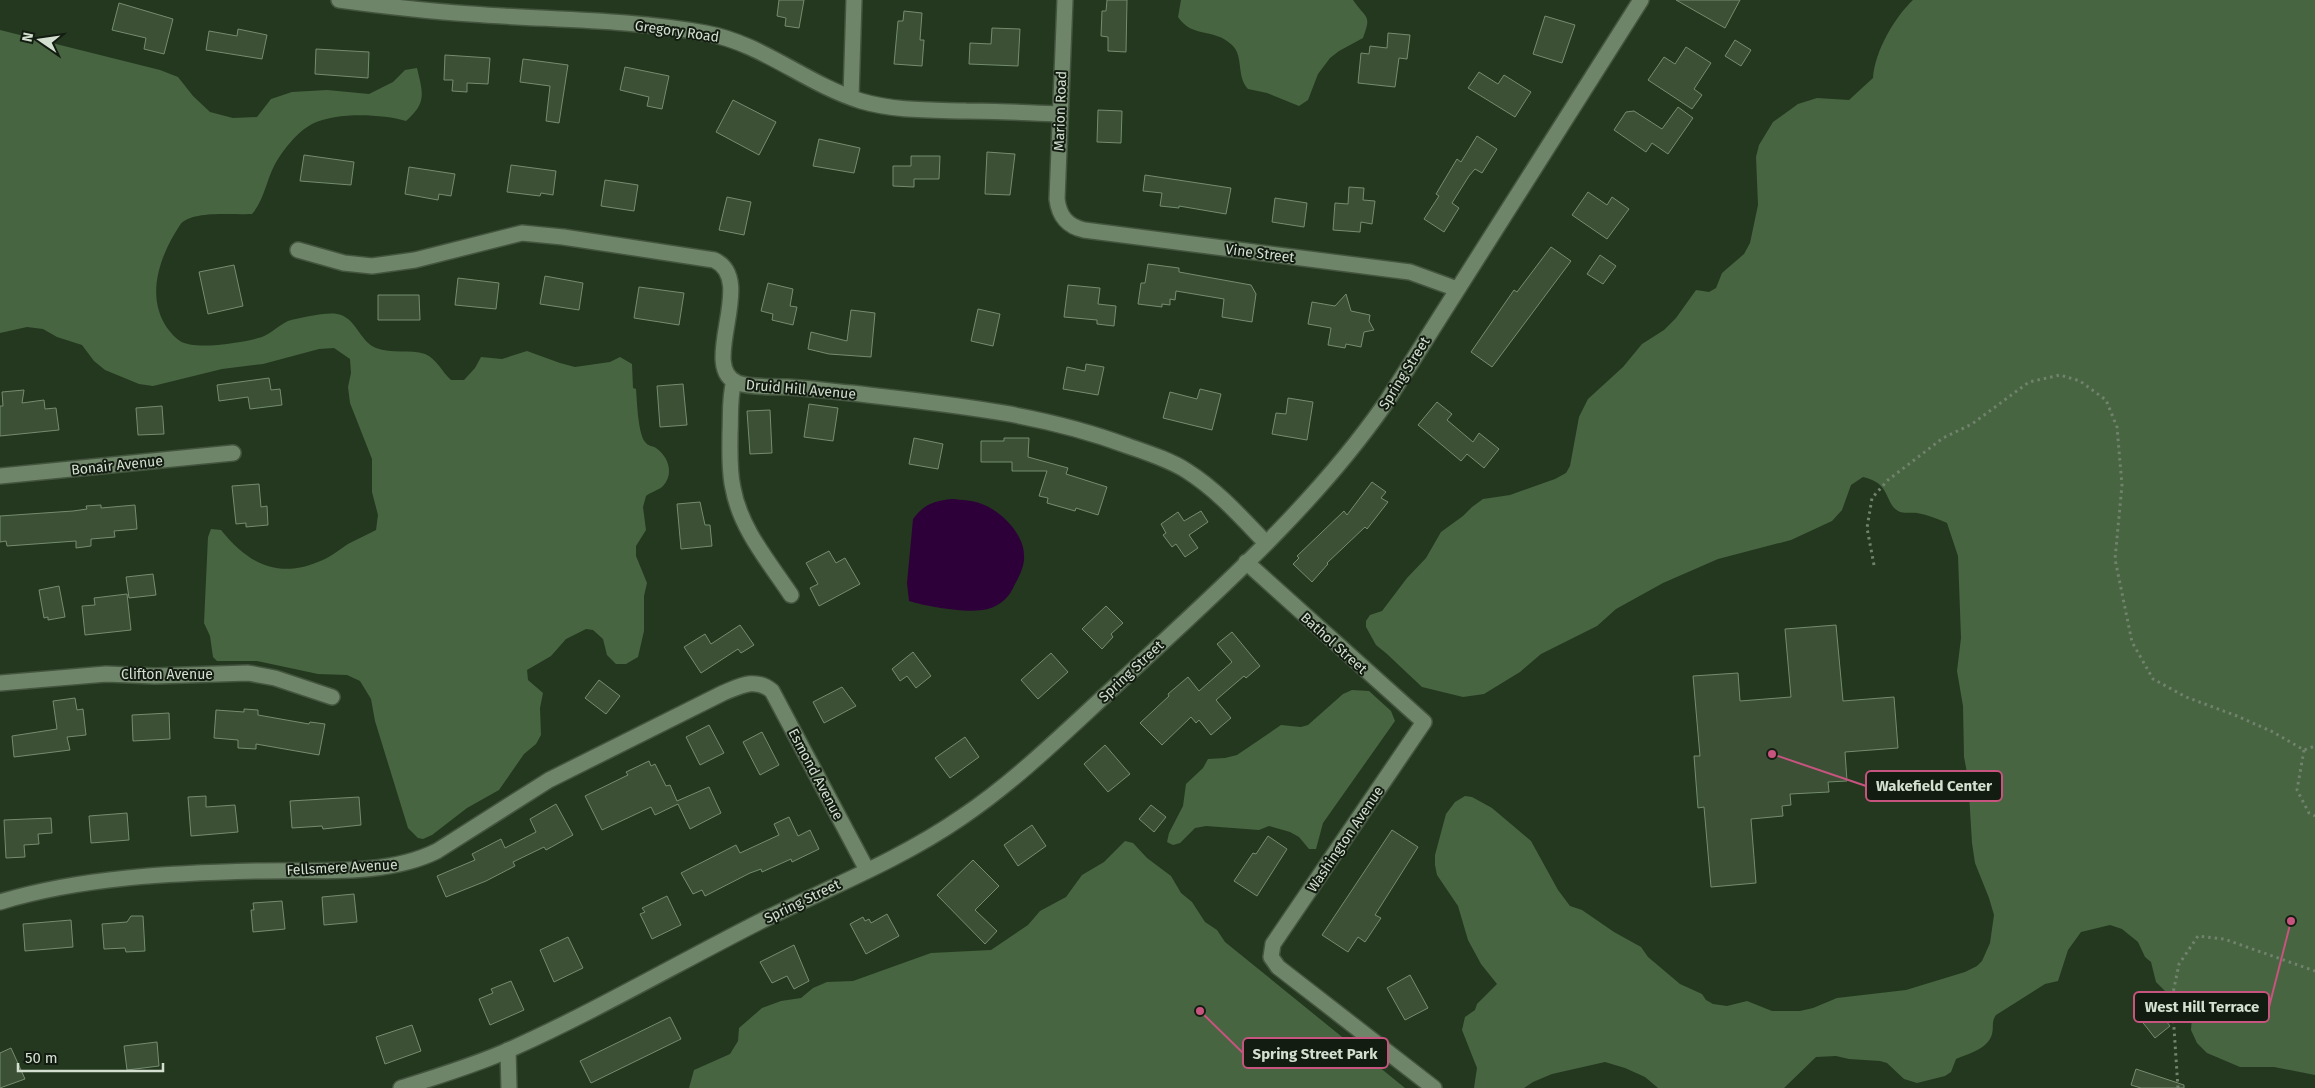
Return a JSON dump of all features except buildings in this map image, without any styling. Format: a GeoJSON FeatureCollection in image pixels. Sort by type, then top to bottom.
{"type":"FeatureCollection","features":[{"type":"Feature","properties":{"kind":"street","name":"Gregory Road"},"geometry":{"type":"LineString","coordinates":[[339,0],[470,14],[578,20],[708,33],[756,50],[820,83],[851,97],[874,104],[914,110],[1060,114]]}},
{"type":"Feature","properties":{"kind":"street"},"geometry":{"type":"LineString","coordinates":[[851,97],[854,0]]}},
{"type":"Feature","properties":{"kind":"street","name":"Marion Road"},"geometry":{"type":"LineString","coordinates":[[1064,220],[1057,199],[1065,0]]}},
{"type":"Feature","properties":{"kind":"street","name":"Spring Street"},"geometry":{"type":"LineString","coordinates":[[401,1088],[508,1050],[866,870],[947,827],[1012,780],[1156,648],[1246,562],[1320,487],[1369,427],[1641,0]]}},
{"type":"Feature","properties":{"kind":"street","name":"Vine Street"},"geometry":{"type":"LineString","coordinates":[[1064,220],[1084,230],[1410,272],[1457,289]]}},
{"type":"Feature","properties":{"kind":"street","name":"Druid Hill Avenue"},"geometry":{"type":"LineString","coordinates":[[298,250],[344,263],[372,266],[415,260],[522,233],[563,237],[714,260],[725,267],[730,279],[724,352],[728,374],[734,381],[747,385],[800,388],[988,409],[1074,428],[1139,450],[1186,470],[1224,500],[1265,542]]}},
{"type":"Feature","properties":{"kind":"street"},"geometry":{"type":"LineString","coordinates":[[734,381],[730,399],[732,487],[736,502],[754,540],[791,595]]}},
{"type":"Feature","properties":{"kind":"street","name":"Bonair Avenue"},"geometry":{"type":"LineString","coordinates":[[0,476],[234,453]]}},
{"type":"Feature","properties":{"kind":"street","name":"Bathol Street"},"geometry":{"type":"LineString","coordinates":[[1246,562],[1424,722]]}},
{"type":"Feature","properties":{"kind":"street","name":"Clifton Avenue"},"geometry":{"type":"LineString","coordinates":[[0,683],[106,674],[155,676],[248,673],[275,678],[332,697]]}},
{"type":"Feature","properties":{"kind":"street","name":"Fellsmere Avenue"},"geometry":{"type":"LineString","coordinates":[[0,902],[44,891],[119,880],[259,870],[338,870],[395,865],[418,860],[437,851],[549,780],[723,693],[747,683],[760,684]]}},
{"type":"Feature","properties":{"kind":"street","name":"Esmond Avenue"},"geometry":{"type":"LineString","coordinates":[[760,684],[772,690],[866,870]]}},
{"type":"Feature","properties":{"kind":"street","name":"Washington Avenue"},"geometry":{"type":"LineString","coordinates":[[1424,722],[1273,944],[1270,957],[1278,968],[1434,1088]]}},
{"type":"Feature","properties":{"kind":"street"},"geometry":{"type":"LineString","coordinates":[[508,1050],[509,1088]]}},
{"type":"Feature","properties":{"kind":"path"},"geometry":{"type":"LineString","coordinates":[[1874,565],[1867,528],[1872,498],[1888,480],[1943,438],[1972,424],[2029,382],[2060,376],[2080,381],[2106,400],[2117,427],[2122,485],[2114,559],[2132,642],[2153,679],[2186,696],[2273,732],[2304,750]]}},
{"type":"Feature","properties":{"kind":"path"},"geometry":{"type":"LineString","coordinates":[[2304,750],[2315,746]]}},
{"type":"Feature","properties":{"kind":"path"},"geometry":{"type":"LineString","coordinates":[[2304,750],[2297,790],[2309,813],[2315,816]]}},
{"type":"Feature","properties":{"kind":"path"},"geometry":{"type":"LineString","coordinates":[[2178,1088],[2172,998],[2179,964],[2198,936],[2224,939],[2315,971]]}},
{"type":"Feature","properties":{"kind":"green space"},"geometry":{"type":"Polygon","coordinates":[[[1181,0],[1353,0],[1366,17],[1367,25],[1363,38],[1330,58],[1318,74],[1308,100],[1299,106],[1267,93],[1248,89],[1242,78],[1236,50],[1218,36],[1197,31],[1184,24],[1178,17],[1181,0]]]}},
{"type":"Feature","properties":{"kind":"green space"},"geometry":{"type":"Polygon","coordinates":[[[1913,0],[2315,0],[2315,1075],[2274,1067],[2240,1067],[2207,1053],[2197,1043],[2191,1030],[2192,1017],[2190,1011],[2172,998],[2156,982],[2151,962],[2145,957],[2138,942],[2122,929],[2110,925],[2081,932],[2068,950],[2058,981],[2045,984],[1996,1015],[1992,1034],[1986,1044],[1956,1059],[1951,1072],[1945,1076],[1917,1083],[1904,1079],[1887,1063],[1836,1056],[1816,1057],[1784,1088],[1658,1088],[1645,1077],[1605,1062],[1552,1074],[1524,1088],[1474,1088],[1477,1068],[1462,1030],[1465,1017],[1475,1010],[1477,1004],[1497,984],[1481,964],[1468,940],[1458,906],[1437,875],[1435,865],[1435,855],[1446,814],[1455,802],[1465,796],[1472,797],[1492,808],[1531,841],[1558,890],[1570,906],[1582,910],[1614,932],[1641,947],[1648,957],[1680,984],[1702,994],[1706,1000],[1713,1004],[1727,1006],[1747,1001],[1772,1011],[1800,1011],[1837,998],[1906,990],[1965,972],[1977,966],[1982,961],[1990,943],[1994,915],[1975,863],[1968,778],[1964,757],[1963,706],[1957,671],[1961,638],[1958,556],[1947,523],[1921,514],[1898,511],[1883,488],[1872,480],[1863,477],[1851,485],[1842,510],[1832,521],[1791,540],[1718,559],[1663,583],[1616,609],[1597,626],[1541,654],[1520,672],[1484,694],[1463,697],[1422,687],[1376,645],[1366,627],[1366,621],[1370,615],[1382,611],[1407,578],[1426,558],[1441,532],[1472,507],[1483,499],[1510,495],[1555,479],[1566,473],[1570,466],[1579,417],[1588,399],[1623,367],[1642,344],[1664,330],[1676,318],[1696,290],[1709,292],[1716,288],[1722,273],[1744,254],[1750,243],[1758,205],[1756,157],[1759,145],[1773,122],[1798,104],[1817,98],[1849,100],[1873,78],[1877,57],[1887,36],[1899,16],[1913,0]]]}},
{"type":"Feature","properties":{"kind":"green space"},"geometry":{"type":"Polygon","coordinates":[[[0,30],[160,70],[178,77],[193,96],[210,112],[233,118],[257,117],[271,99],[292,92],[327,90],[369,94],[393,82],[405,70],[417,68],[422,97],[413,114],[406,121],[359,115],[334,117],[312,124],[295,137],[281,154],[271,172],[259,203],[252,214],[202,215],[185,220],[180,225],[164,255],[157,277],[156,289],[162,319],[180,341],[197,345],[221,345],[245,341],[262,337],[288,321],[326,314],[337,314],[349,320],[370,345],[388,351],[425,354],[436,362],[451,380],[464,380],[475,368],[481,357],[502,359],[527,351],[575,367],[610,362],[620,357],[632,364],[633,388],[636,389],[638,418],[643,439],[664,456],[669,471],[663,486],[646,496],[643,507],[646,530],[636,546],[636,556],[647,583],[644,596],[644,631],[638,657],[626,664],[616,664],[607,655],[603,639],[593,630],[586,629],[566,639],[551,656],[527,670],[528,680],[543,693],[540,708],[541,735],[536,744],[524,754],[499,790],[467,808],[432,835],[423,839],[418,838],[408,828],[375,721],[371,699],[360,681],[347,675],[318,674],[257,661],[217,661],[213,657],[210,636],[204,623],[208,537],[211,529],[221,530],[243,553],[255,561],[280,569],[309,565],[325,559],[348,544],[376,530],[378,515],[372,492],[372,459],[350,403],[348,387],[351,373],[350,359],[334,348],[319,349],[263,364],[222,369],[153,386],[139,384],[105,370],[94,361],[82,345],[57,337],[43,329],[27,327],[0,333],[0,30]]]}},
{"type":"Feature","properties":{"kind":"green space"},"geometry":{"type":"Polygon","coordinates":[[[1352,690],[1369,691],[1391,711],[1395,721],[1323,823],[1316,849],[1309,849],[1299,837],[1290,832],[1269,826],[1259,830],[1206,826],[1195,828],[1180,843],[1173,845],[1167,842],[1169,833],[1183,806],[1186,784],[1203,768],[1208,759],[1237,755],[1281,725],[1301,727],[1308,725],[1343,694],[1352,690]]]}},
{"type":"Feature","properties":{"kind":"green space"},"geometry":{"type":"Polygon","coordinates":[[[1125,841],[1133,843],[1147,858],[1171,876],[1181,893],[1192,902],[1205,922],[1217,930],[1225,942],[1405,1088],[689,1088],[694,1070],[730,1054],[738,1041],[739,1028],[762,1008],[781,1001],[801,998],[813,988],[827,982],[853,981],[931,953],[991,950],[1028,925],[1040,911],[1066,897],[1082,875],[1104,862],[1125,841]]]}},
{"type":"Feature","properties":{"kind":"shaded area"},"geometry":{"type":"Polygon","coordinates":[[[952,499],[982,504],[997,512],[1016,531],[1023,547],[1023,566],[1013,588],[1001,602],[988,609],[960,610],[909,601],[907,583],[913,519],[930,504],[952,499]]]}},
{"type":"Feature","properties":{"kind":"place","name":"Wakefield Center"},"geometry":{"type":"Point","coordinates":[1772,754]}},
{"type":"Feature","properties":{"kind":"place","name":"West Hill Terrace"},"geometry":{"type":"Point","coordinates":[2291,921]}},
{"type":"Feature","properties":{"kind":"place","name":"Spring Street Park"},"geometry":{"type":"Point","coordinates":[1200,1011]}}]}
